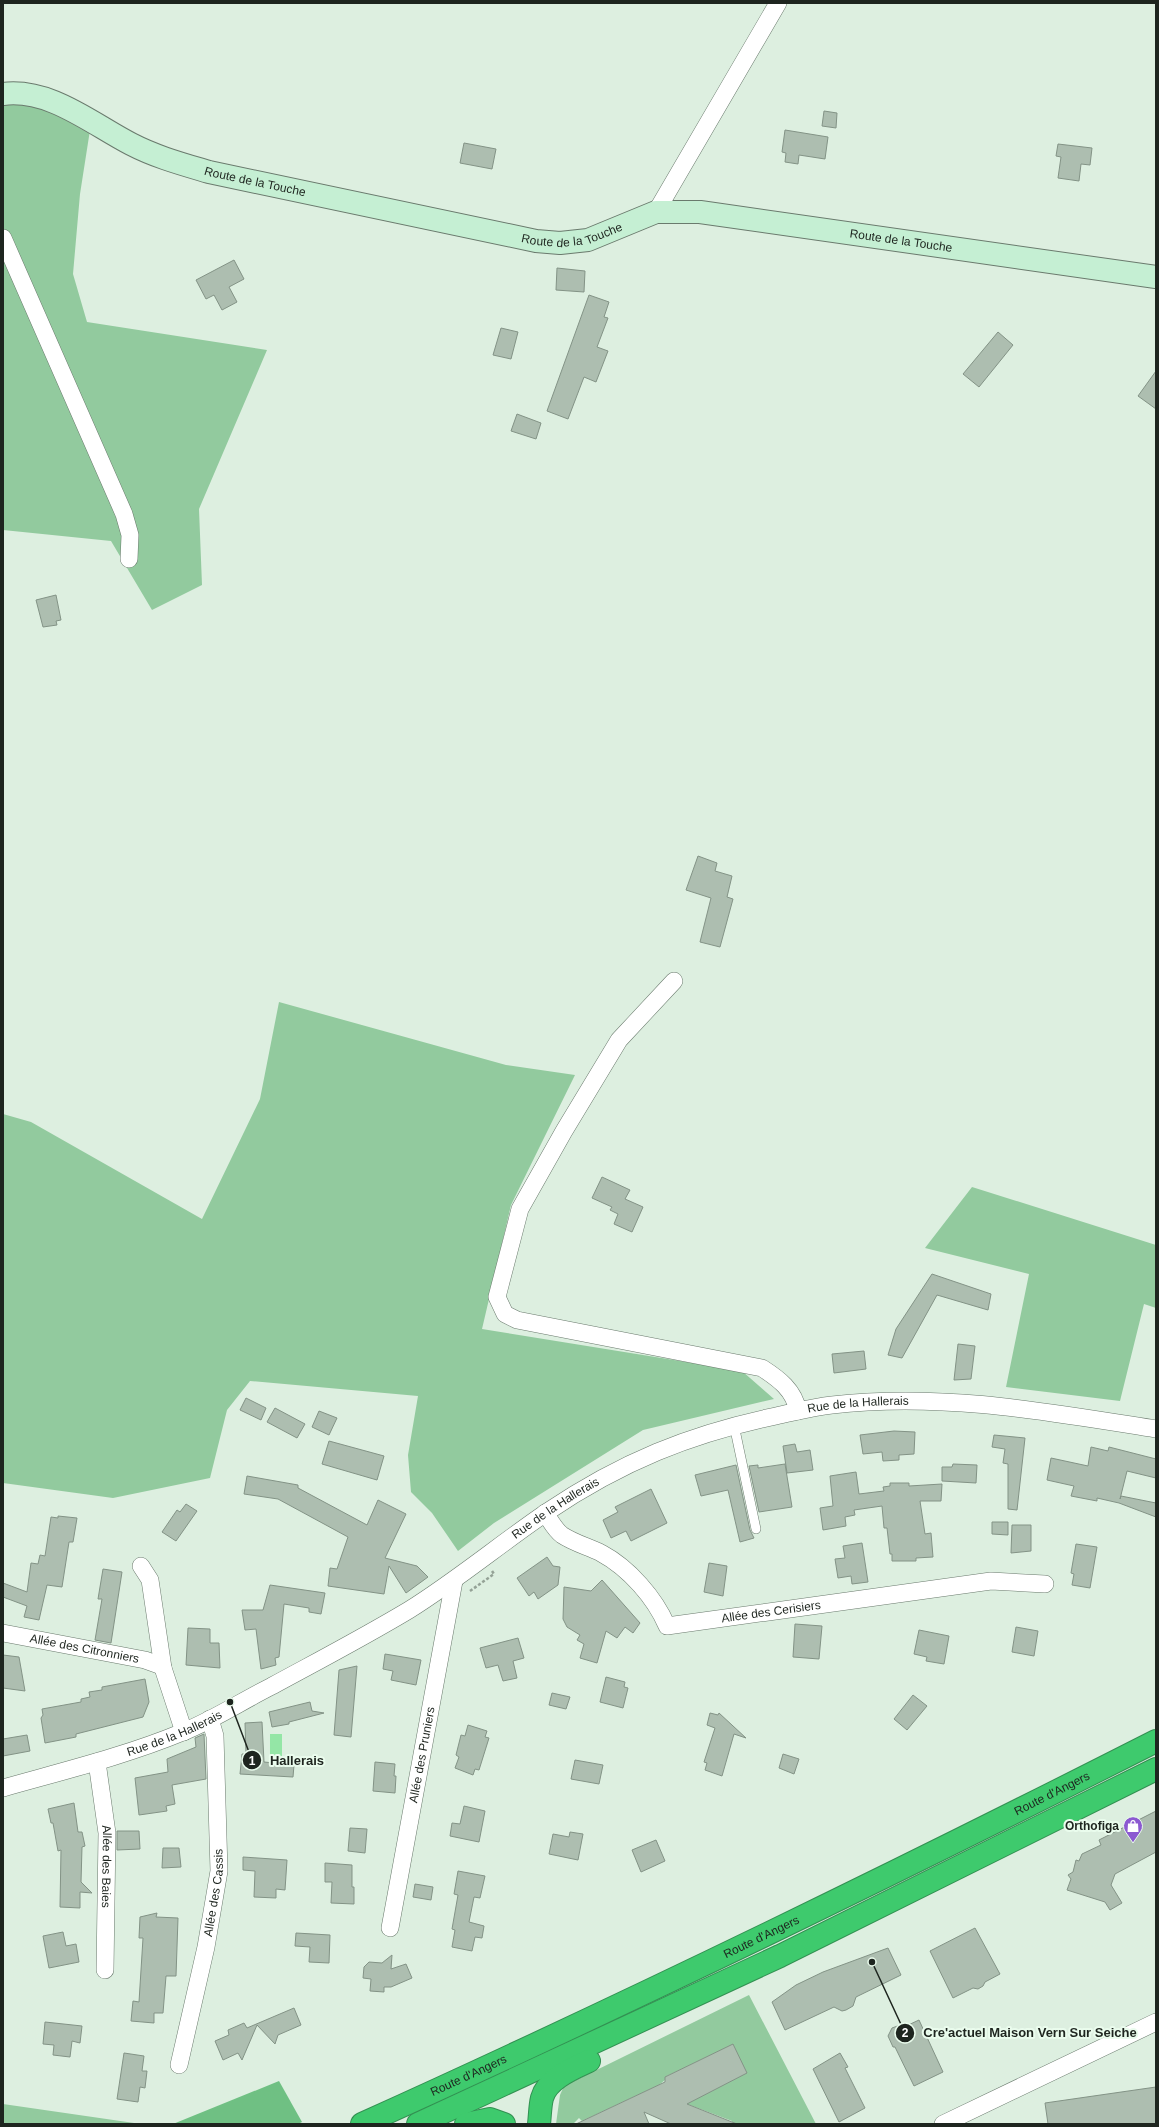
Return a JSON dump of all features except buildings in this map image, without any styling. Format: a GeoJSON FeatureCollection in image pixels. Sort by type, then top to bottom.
{"type":"FeatureCollection","features":[{"type":"Feature","properties":{"kind":"highway","name":"Route d'Angers"},"geometry":{"type":"LineString","coordinates":[[362,2124],[491,2066],[717,1958],[1156,1741]]}},
{"type":"Feature","properties":{"kind":"highway","name":"Route d'Angers"},"geometry":{"type":"LineString","coordinates":[[418,2124],[780,1956],[1156,1769]]}},
{"type":"Feature","properties":{"kind":"highway"},"geometry":{"type":"LineString","coordinates":[[540,2124],[542,2097],[551,2084],[563,2074],[732,1992],[780,1956]]}},
{"type":"Feature","properties":{"kind":"highway"},"geometry":{"type":"LineString","coordinates":[[466,2124],[490,2119],[504,2124]]}},
{"type":"Feature","properties":{"kind":"street"},"geometry":{"type":"LineString","coordinates":[[656,212],[778,3]]}},
{"type":"Feature","properties":{"kind":"street","name":"Route de la Touche"},"geometry":{"type":"LineString","coordinates":[[3,94],[11,93],[40,97],[78,113],[132,144],[167,160],[209,172],[536,241],[560,243],[588,240],[656,212],[700,212],[1156,277]]}},
{"type":"Feature","properties":{"kind":"street"},"geometry":{"type":"LineString","coordinates":[[3,238],[124,514],[130,535],[129,559]]}},
{"type":"Feature","properties":{"kind":"street"},"geometry":{"type":"LineString","coordinates":[[674,981],[619,1040],[560,1138],[520,1209],[496,1297],[505,1314],[517,1320],[762,1368],[782,1381],[796,1402],[798,1411]]}},
{"type":"Feature","properties":{"kind":"street","name":"Rue de la Hallerais"},"geometry":{"type":"LineString","coordinates":[[3,1788],[97,1762],[184,1732],[351,1644],[454,1581],[545,1513],[602,1477],[656,1451],[734,1426],[798,1411],[832,1405],[918,1400],[960,1402],[1019,1408],[1156,1429]]}},
{"type":"Feature","properties":{"kind":"street","name":"Allée des Cerisiers"},"geometry":{"type":"LineString","coordinates":[[545,1513],[562,1535],[602,1554],[628,1574],[650,1598],[660,1612],[667,1626],[991,1581],[1045,1584]]}},
{"type":"Feature","properties":{"kind":"street"},"geometry":{"type":"LineString","coordinates":[[141,1566],[150,1580],[163,1668],[184,1732]]}},
{"type":"Feature","properties":{"kind":"street","name":"Allée des Pruniers"},"geometry":{"type":"LineString","coordinates":[[390,1928],[454,1581]]}},
{"type":"Feature","properties":{"kind":"street","name":"Allée des Citronniers"},"geometry":{"type":"LineString","coordinates":[[3,1633],[152,1662],[163,1668]]}},
{"type":"Feature","properties":{"kind":"street","name":"Allée des Cassis"},"geometry":{"type":"LineString","coordinates":[[179,2065],[206,1947],[219,1871],[215,1736],[210,1719]]}},
{"type":"Feature","properties":{"kind":"street","name":"Allée des Baies"},"geometry":{"type":"LineString","coordinates":[[97,1762],[107,1833],[105,1970]]}},
{"type":"Feature","properties":{"kind":"street"},"geometry":{"type":"LineString","coordinates":[[947,2123],[1156,2022]]}},
{"type":"Feature","properties":{"kind":"lane"},"geometry":{"type":"LineString","coordinates":[[734,1426],[756,1529]]}},
{"type":"Feature","properties":{"kind":"shaded area"},"geometry":{"type":"Polygon","coordinates":[[[18,103],[54,111],[90,130],[80,194],[73,274],[87,322],[267,350],[199,509],[202,585],[152,610],[111,541],[3,530],[3,105],[18,103]]]}},
{"type":"Feature","properties":{"kind":"shaded area"},"geometry":{"type":"Polygon","coordinates":[[[279,1002],[506,1065],[575,1075],[511,1205],[482,1329],[742,1371],[774,1399],[643,1430],[494,1523],[458,1551],[432,1513],[411,1492],[408,1455],[418,1396],[250,1381],[227,1410],[210,1478],[113,1498],[3,1483],[3,1114],[31,1122],[202,1219],[260,1099],[279,1002]]]}},
{"type":"Feature","properties":{"kind":"shaded area"},"geometry":{"type":"Polygon","coordinates":[[[972,1187],[1156,1245],[1156,1308],[1144,1304],[1120,1401],[1006,1387],[1029,1274],[925,1248],[972,1187]]]}},
{"type":"Feature","properties":{"kind":"shaded area"},"geometry":{"type":"Polygon","coordinates":[[[270,1734],[282,1734],[282,1756],[270,1756],[270,1734]]]}},
{"type":"Feature","properties":{"kind":"shaded area"},"geometry":{"type":"Polygon","coordinates":[[[749,1995],[816,2124],[732,2124],[732,2121],[682,2102],[692,2101],[746,2073],[734,2047],[730,2046],[667,2076],[659,2085],[582,2121],[579,2118],[573,2124],[556,2124],[560,2095],[564,2086],[749,1995]]]}},
{"type":"Feature","properties":{"kind":"shaded area"},"geometry":{"type":"Polygon","coordinates":[[[279,2081],[302,2122],[298,2124],[173,2124],[279,2081]]]}},
{"type":"Feature","properties":{"kind":"shaded area"},"geometry":{"type":"Polygon","coordinates":[[[3,2104],[141,2124],[3,2124],[3,2104]]]}},
{"type":"Feature","properties":{"kind":"place","name":"Hallerais"},"geometry":{"type":"Point","coordinates":[230,1702]}},
{"type":"Feature","properties":{"kind":"place","name":"Orthofiga"},"geometry":{"type":"Point","coordinates":[1133,1843]}},
{"type":"Feature","properties":{"kind":"place","name":"Cre'actuel Maison Vern Sur Seiche"},"geometry":{"type":"Point","coordinates":[872,1962]}}]}
